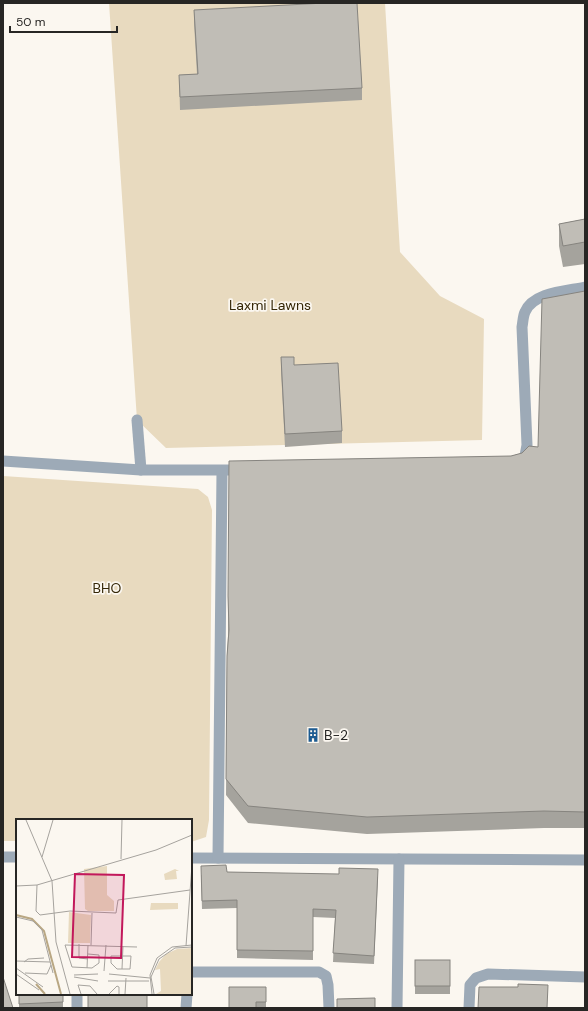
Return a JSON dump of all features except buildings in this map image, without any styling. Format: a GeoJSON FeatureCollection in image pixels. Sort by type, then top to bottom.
{"type":"FeatureCollection","features":[{"type":"Feature","properties":{"kind":"street"},"geometry":{"type":"LineString","coordinates":[[512,465],[520,463],[525,456],[527,445],[522,327],[525,311],[533,300],[553,293],[585,287]]}},
{"type":"Feature","properties":{"kind":"street"},"geometry":{"type":"LineString","coordinates":[[137,420],[140,470]]}},
{"type":"Feature","properties":{"kind":"street"},"geometry":{"type":"LineString","coordinates":[[3,461],[140,470],[253,470]]}},
{"type":"Feature","properties":{"kind":"street"},"geometry":{"type":"LineString","coordinates":[[218,858],[222,471]]}},
{"type":"Feature","properties":{"kind":"street"},"geometry":{"type":"LineString","coordinates":[[3,857],[16,857]]}},
{"type":"Feature","properties":{"kind":"street"},"geometry":{"type":"LineString","coordinates":[[192,858],[585,860]]}},
{"type":"Feature","properties":{"kind":"street"},"geometry":{"type":"LineString","coordinates":[[397,1008],[399,859]]}},
{"type":"Feature","properties":{"kind":"street"},"geometry":{"type":"LineString","coordinates":[[192,972],[319,972],[326,976],[329,1008]]}},
{"type":"Feature","properties":{"kind":"street"},"geometry":{"type":"LineString","coordinates":[[469,1008],[470,985],[476,978],[488,974],[585,977]]}},
{"type":"Feature","properties":{"kind":"street"},"geometry":{"type":"LineString","coordinates":[[77,995],[77,1008]]}},
{"type":"Feature","properties":{"kind":"street"},"geometry":{"type":"LineString","coordinates":[[186,995],[186,1008]]}},
{"type":"Feature","properties":{"kind":"green space","name":"Laxmi Lawns"},"geometry":{"type":"Polygon","coordinates":[[[109,3],[385,3],[400,252],[440,296],[484,319],[482,440],[166,448],[137,420],[109,3]]]}},
{"type":"Feature","properties":{"kind":"green space","name":"BHO"},"geometry":{"type":"Polygon","coordinates":[[[3,476],[198,489],[208,497],[212,510],[209,820],[206,837],[192,842],[192,819],[16,819],[16,841],[3,841],[3,476]]]}},
{"type":"Feature","properties":{"kind":"place","name":"B-2"},"geometry":{"type":"Point","coordinates":[313,735]}}]}
